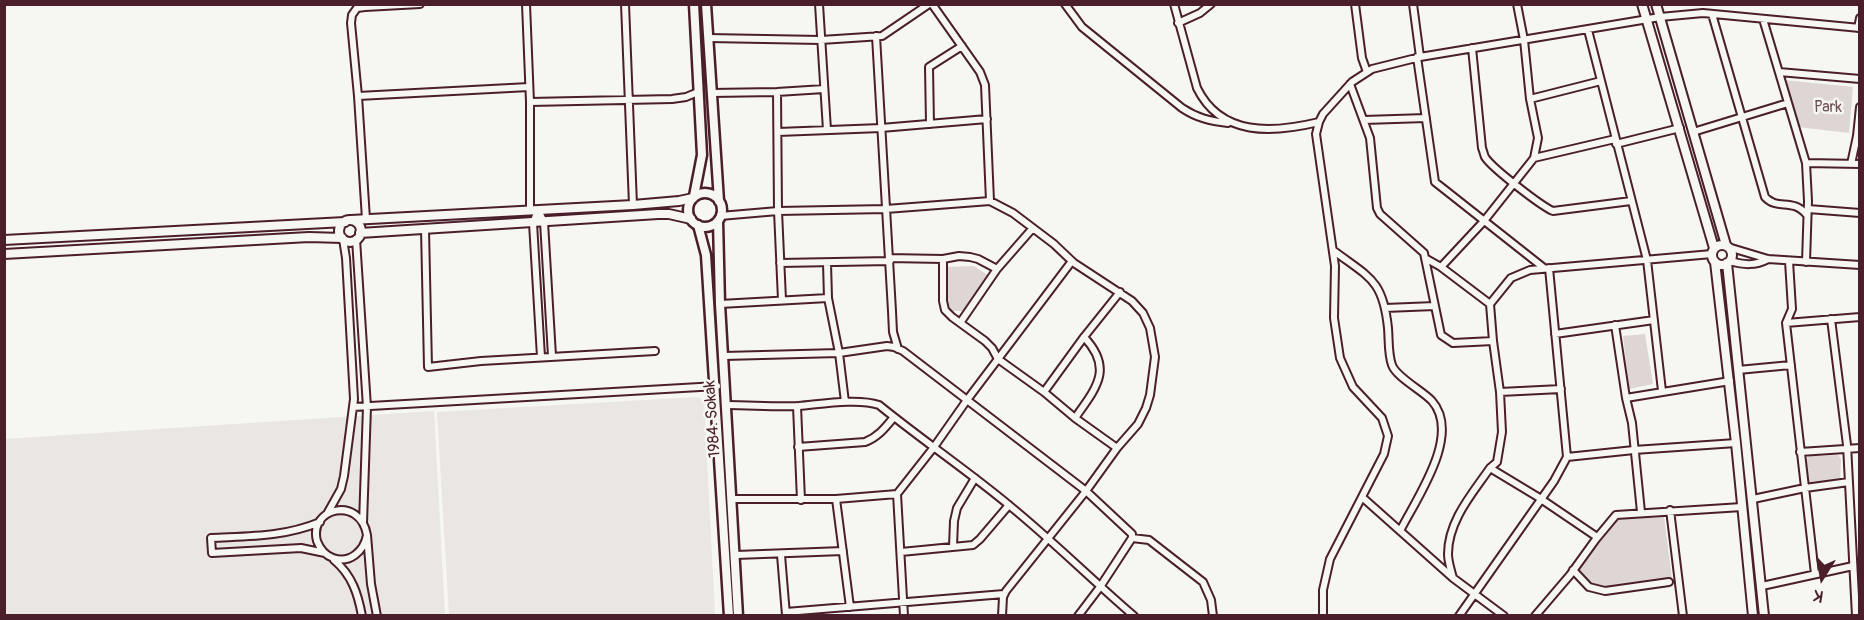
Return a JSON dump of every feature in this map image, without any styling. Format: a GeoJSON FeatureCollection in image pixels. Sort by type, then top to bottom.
{"type":"FeatureCollection","features":[{"type":"Feature","properties":{"kind":"main road"},"geometry":{"type":"LineString","coordinates":[[694,4],[702,155],[694,197],[688,206],[688,212],[706,255],[729,615]]}},
{"type":"Feature","properties":{"kind":"main road"},"geometry":{"type":"LineString","coordinates":[[694,222],[709,226],[719,218],[721,206],[706,4]]}},
{"type":"Feature","properties":{"kind":"main road"},"geometry":{"type":"LineString","coordinates":[[694,197],[706,193],[719,201]]}},
{"type":"Feature","properties":{"kind":"main road","name":"1984. Sokak"},"geometry":{"type":"LineString","coordinates":[[719,218],[720,304],[738,615]]}},
{"type":"Feature","properties":{"kind":"street"},"geometry":{"type":"LineString","coordinates":[[366,219],[351,23],[355,10],[364,7],[420,4]]}},
{"type":"Feature","properties":{"kind":"street"},"geometry":{"type":"LineString","coordinates":[[526,4],[533,223],[541,357]]}},
{"type":"Feature","properties":{"kind":"street"},"geometry":{"type":"LineString","coordinates":[[625,4],[633,205]]}},
{"type":"Feature","properties":{"kind":"street"},"geometry":{"type":"LineString","coordinates":[[819,4],[827,130]]}},
{"type":"Feature","properties":{"kind":"street"},"geometry":{"type":"LineString","coordinates":[[708,38],[821,40],[882,36],[931,4],[980,72],[986,85],[990,201]]}},
{"type":"Feature","properties":{"kind":"street"},"geometry":{"type":"LineString","coordinates":[[1065,4],[1082,27],[1194,116],[1247,128],[1295,128],[1318,122]]}},
{"type":"Feature","properties":{"kind":"street"},"geometry":{"type":"LineString","coordinates":[[1174,4],[1197,88],[1203,99],[1216,113],[1231,123]]}},
{"type":"Feature","properties":{"kind":"street"},"geometry":{"type":"LineString","coordinates":[[1178,24],[1211,4]]}},
{"type":"Feature","properties":{"kind":"street"},"geometry":{"type":"LineString","coordinates":[[1355,4],[1366,72]]}},
{"type":"Feature","properties":{"kind":"street"},"geometry":{"type":"LineString","coordinates":[[1413,4],[1435,182],[1547,268],[1567,457],[1554,481],[1459,615]]}},
{"type":"Feature","properties":{"kind":"street"},"geometry":{"type":"LineString","coordinates":[[1441,267],[1484,221],[1534,158],[1538,138],[1530,99],[1524,40],[1517,4]]}},
{"type":"Feature","properties":{"kind":"street"},"geometry":{"type":"LineString","coordinates":[[1642,4],[1680,128],[1715,262],[1730,381],[1753,615]]}},
{"type":"Feature","properties":{"kind":"street"},"geometry":{"type":"LineString","coordinates":[[1656,4],[1727,246],[1732,255],[1729,262],[1738,370],[1764,615]]}},
{"type":"Feature","properties":{"kind":"street"},"geometry":{"type":"LineString","coordinates":[[1703,4],[1703,13]]}},
{"type":"Feature","properties":{"kind":"street"},"geometry":{"type":"LineString","coordinates":[[1323,615],[1323,590],[1330,559],[1384,454],[1388,436],[1382,418],[1353,387],[1340,358],[1334,318],[1335,266],[1316,134],[1318,122],[1323,114],[1350,84],[1366,72],[1419,57],[1660,17],[1703,13],[1859,28],[1860,18]]}},
{"type":"Feature","properties":{"kind":"street"},"geometry":{"type":"LineString","coordinates":[[1712,14],[1765,197],[1770,202],[1793,205],[1808,213],[1860,213]]}},
{"type":"Feature","properties":{"kind":"street"},"geometry":{"type":"LineString","coordinates":[[1764,19],[1806,163],[1808,213],[1806,262]]}},
{"type":"Feature","properties":{"kind":"street"},"geometry":{"type":"LineString","coordinates":[[1588,30],[1647,260],[1662,391]]}},
{"type":"Feature","properties":{"kind":"street"},"geometry":{"type":"LineString","coordinates":[[876,36],[893,332],[898,349]]}},
{"type":"Feature","properties":{"kind":"street"},"geometry":{"type":"LineString","coordinates":[[930,124],[928,67],[962,46]]}},
{"type":"Feature","properties":{"kind":"street"},"geometry":{"type":"LineString","coordinates":[[1472,48],[1485,156],[1494,167],[1542,206],[1553,212],[1631,201]]}},
{"type":"Feature","properties":{"kind":"street"},"geometry":{"type":"LineString","coordinates":[[1779,72],[1860,79]]}},
{"type":"Feature","properties":{"kind":"street"},"geometry":{"type":"LineString","coordinates":[[1530,99],[1601,81]]}},
{"type":"Feature","properties":{"kind":"street"},"geometry":{"type":"LineString","coordinates":[[1350,84],[1370,138],[1377,208],[1380,214],[1424,253],[1441,335],[1453,343],[1493,341]]}},
{"type":"Feature","properties":{"kind":"street"},"geometry":{"type":"LineString","coordinates":[[358,96],[529,87]]}},
{"type":"Feature","properties":{"kind":"street"},"geometry":{"type":"LineString","coordinates":[[711,93],[824,89]]}},
{"type":"Feature","properties":{"kind":"street"},"geometry":{"type":"LineString","coordinates":[[530,102],[680,98],[698,92]]}},
{"type":"Feature","properties":{"kind":"street"},"geometry":{"type":"LineString","coordinates":[[777,92],[778,212],[782,300]]}},
{"type":"Feature","properties":{"kind":"street"},"geometry":{"type":"LineString","coordinates":[[1693,132],[1788,103]]}},
{"type":"Feature","properties":{"kind":"street"},"geometry":{"type":"LineString","coordinates":[[1851,164],[1858,139],[1860,107]]}},
{"type":"Feature","properties":{"kind":"street"},"geometry":{"type":"LineString","coordinates":[[1364,120],[1426,118]]}},
{"type":"Feature","properties":{"kind":"street"},"geometry":{"type":"LineString","coordinates":[[778,132],[881,128],[987,119]]}},
{"type":"Feature","properties":{"kind":"street"},"geometry":{"type":"LineString","coordinates":[[1534,158],[1680,128]]}},
{"type":"Feature","properties":{"kind":"street"},"geometry":{"type":"LineString","coordinates":[[1806,163],[1860,164]]}},
{"type":"Feature","properties":{"kind":"street"},"geometry":{"type":"LineString","coordinates":[[4,240],[633,205],[671,202],[694,197]]}},
{"type":"Feature","properties":{"kind":"street"},"geometry":{"type":"LineString","coordinates":[[719,218],[778,212],[886,209],[990,201],[1012,213],[1054,244],[1072,261],[1120,292],[1143,313],[1150,328],[1155,357],[1146,408],[1138,424],[1004,594],[1002,615]]}},
{"type":"Feature","properties":{"kind":"street"},"geometry":{"type":"LineString","coordinates":[[534,210],[544,222],[552,356]]}},
{"type":"Feature","properties":{"kind":"street"},"geometry":{"type":"LineString","coordinates":[[4,254],[309,237],[342,238],[350,241],[358,236],[425,229],[658,214],[669,214],[694,222]]}},
{"type":"Feature","properties":{"kind":"street"},"geometry":{"type":"LineString","coordinates":[[348,221],[359,226],[368,406],[363,523],[377,615]]}},
{"type":"Feature","properties":{"kind":"street"},"geometry":{"type":"LineString","coordinates":[[348,221],[339,230],[346,258],[354,399],[341,489],[320,522],[316,539],[319,547],[342,566],[356,588],[362,615]]}},
{"type":"Feature","properties":{"kind":"street"},"geometry":{"type":"LineString","coordinates":[[425,229],[428,367],[481,361],[655,351]]}},
{"type":"Feature","properties":{"kind":"street"},"geometry":{"type":"LineString","coordinates":[[960,323],[997,269],[1032,229]]}},
{"type":"Feature","properties":{"kind":"street"},"geometry":{"type":"LineString","coordinates":[[1452,578],[1448,556],[1454,525],[1460,512],[1490,468],[1497,462],[1502,432],[1490,304],[1511,278],[1530,270],[1647,260],[1713,251],[1719,245],[1768,259],[1860,265]]}},
{"type":"Feature","properties":{"kind":"street"},"geometry":{"type":"LineString","coordinates":[[1333,250],[1376,284],[1385,308],[1392,364],[1401,375],[1433,402],[1441,418],[1443,434],[1440,448],[1430,473],[1400,531]]}},
{"type":"Feature","properties":{"kind":"street"},"geometry":{"type":"LineString","coordinates":[[780,264],[943,259],[970,256],[997,269]]}},
{"type":"Feature","properties":{"kind":"street"},"geometry":{"type":"LineString","coordinates":[[1425,258],[1441,267],[1490,304]]}},
{"type":"Feature","properties":{"kind":"street"},"geometry":{"type":"LineString","coordinates":[[943,259],[945,310],[985,341],[998,359],[1117,448]]}},
{"type":"Feature","properties":{"kind":"street"},"geometry":{"type":"LineString","coordinates":[[1715,262],[1721,265],[1729,262],[1758,264],[1768,259]]}},
{"type":"Feature","properties":{"kind":"street"},"geometry":{"type":"LineString","coordinates":[[904,615],[897,494],[1072,261]]}},
{"type":"Feature","properties":{"kind":"street"},"geometry":{"type":"LineString","coordinates":[[1789,261],[1792,309],[1786,323],[1815,574]]}},
{"type":"Feature","properties":{"kind":"street"},"geometry":{"type":"LineString","coordinates":[[827,263],[828,298],[839,353],[845,402]]}},
{"type":"Feature","properties":{"kind":"street"},"geometry":{"type":"LineString","coordinates":[[1044,392],[1120,292]]}},
{"type":"Feature","properties":{"kind":"street"},"geometry":{"type":"LineString","coordinates":[[720,304],[828,298]]}},
{"type":"Feature","properties":{"kind":"street"},"geometry":{"type":"LineString","coordinates":[[1385,308],[1435,306]]}},
{"type":"Feature","properties":{"kind":"street"},"geometry":{"type":"LineString","coordinates":[[1786,323],[1860,317]]}},
{"type":"Feature","properties":{"kind":"street"},"geometry":{"type":"LineString","coordinates":[[1555,334],[1654,320]]}},
{"type":"Feature","properties":{"kind":"street"},"geometry":{"type":"LineString","coordinates":[[1831,320],[1847,449],[1853,566],[1857,587],[1856,615]]}},
{"type":"Feature","properties":{"kind":"street"},"geometry":{"type":"LineString","coordinates":[[1615,325],[1632,423],[1641,512]]}},
{"type":"Feature","properties":{"kind":"street"},"geometry":{"type":"LineString","coordinates":[[1075,418],[1094,390],[1101,371],[1098,354],[1084,337]]}},
{"type":"Feature","properties":{"kind":"street"},"geometry":{"type":"LineString","coordinates":[[724,356],[839,353],[887,346],[898,349],[1086,491],[1132,534],[1132,538],[1100,587],[1078,615]]}},
{"type":"Feature","properties":{"kind":"street"},"geometry":{"type":"LineString","coordinates":[[1738,370],[1791,364]]}},
{"type":"Feature","properties":{"kind":"street"},"geometry":{"type":"LineString","coordinates":[[1626,398],[1730,381]]}},
{"type":"Feature","properties":{"kind":"street"},"geometry":{"type":"LineString","coordinates":[[353,408],[726,385]]}},
{"type":"Feature","properties":{"kind":"street"},"geometry":{"type":"LineString","coordinates":[[1500,392],[1561,389]]}},
{"type":"Feature","properties":{"kind":"street"},"geometry":{"type":"LineString","coordinates":[[727,405],[797,406],[845,402],[879,405],[1009,505],[1134,615]]}},
{"type":"Feature","properties":{"kind":"street"},"geometry":{"type":"LineString","coordinates":[[797,406],[801,500]]}},
{"type":"Feature","properties":{"kind":"street"},"geometry":{"type":"LineString","coordinates":[[798,447],[865,442],[884,430],[894,417]]}},
{"type":"Feature","properties":{"kind":"street"},"geometry":{"type":"LineString","coordinates":[[1567,457],[1736,443]]}},
{"type":"Feature","properties":{"kind":"street"},"geometry":{"type":"LineString","coordinates":[[1800,452],[1860,448]]}},
{"type":"Feature","properties":{"kind":"street"},"geometry":{"type":"LineString","coordinates":[[1490,468],[1597,537]]}},
{"type":"Feature","properties":{"kind":"street"},"geometry":{"type":"LineString","coordinates":[[952,547],[957,508],[975,478]]}},
{"type":"Feature","properties":{"kind":"street"},"geometry":{"type":"LineString","coordinates":[[1753,499],[1804,488],[1849,482]]}},
{"type":"Feature","properties":{"kind":"street"},"geometry":{"type":"LineString","coordinates":[[733,499],[836,499],[897,494]]}},
{"type":"Feature","properties":{"kind":"street"},"geometry":{"type":"LineString","coordinates":[[1362,497],[1452,578],[1504,615]]}},
{"type":"Feature","properties":{"kind":"street"},"geometry":{"type":"LineString","coordinates":[[836,499],[850,607]]}},
{"type":"Feature","properties":{"kind":"street"},"geometry":{"type":"LineString","coordinates":[[901,552],[973,545],[1009,505]]}},
{"type":"Feature","properties":{"kind":"street"},"geometry":{"type":"LineString","coordinates":[[1536,615],[1616,515],[1742,507]]}},
{"type":"Feature","properties":{"kind":"street"},"geometry":{"type":"LineString","coordinates":[[327,514],[340,510],[348,511],[356,514],[363,523]]}},
{"type":"Feature","properties":{"kind":"street"},"geometry":{"type":"LineString","coordinates":[[1670,510],[1683,615]]}},
{"type":"Feature","properties":{"kind":"street"},"geometry":{"type":"LineString","coordinates":[[320,522],[279,535],[211,538],[212,553],[301,548],[325,553]]}},
{"type":"Feature","properties":{"kind":"street"},"geometry":{"type":"LineString","coordinates":[[332,558],[348,559],[355,555],[361,550],[366,535]]}},
{"type":"Feature","properties":{"kind":"street"},"geometry":{"type":"LineString","coordinates":[[1132,538],[1149,540],[1203,582],[1211,600],[1213,615]]}},
{"type":"Feature","properties":{"kind":"street"},"geometry":{"type":"LineString","coordinates":[[736,555],[843,551]]}},
{"type":"Feature","properties":{"kind":"street"},"geometry":{"type":"LineString","coordinates":[[781,555],[786,614],[1004,594]]}},
{"type":"Feature","properties":{"kind":"street"},"geometry":{"type":"LineString","coordinates":[[1762,586],[1853,566]]}},
{"type":"Feature","properties":{"kind":"street"},"geometry":{"type":"LineString","coordinates":[[1573,570],[1589,587],[1605,591],[1669,582]]}},
{"type":"Feature","properties":{"kind":"shaded area"},"geometry":{"type":"Polygon","coordinates":[[[698,397],[704,401],[715,615],[449,615],[437,412],[698,397]]]}},
{"type":"Feature","properties":{"kind":"shaded area"},"geometry":{"type":"Polygon","coordinates":[[[434,411],[445,615],[5,616],[5,439],[434,411]]]}},
{"type":"Feature","properties":{"kind":"green space","name":"Park"},"geometry":{"type":"Polygon","coordinates":[[[1784,80],[1853,87],[1849,133],[1798,127],[1784,80]]]}},
{"type":"Feature","properties":{"kind":"green space"},"geometry":{"type":"Polygon","coordinates":[[[974,266],[989,276],[964,310],[949,311],[946,308],[943,270],[945,267],[974,266]]]}},
{"type":"Feature","properties":{"kind":"green space"},"geometry":{"type":"Polygon","coordinates":[[[1645,334],[1653,384],[1629,389],[1623,336],[1645,334]]]}},
{"type":"Feature","properties":{"kind":"green space"},"geometry":{"type":"Polygon","coordinates":[[[1838,455],[1841,459],[1840,481],[1809,483],[1806,459],[1810,456],[1838,455]]]}},
{"type":"Feature","properties":{"kind":"green space"},"geometry":{"type":"Polygon","coordinates":[[[1664,517],[1672,579],[1608,588],[1591,584],[1577,570],[1619,519],[1664,517]]]}}]}
